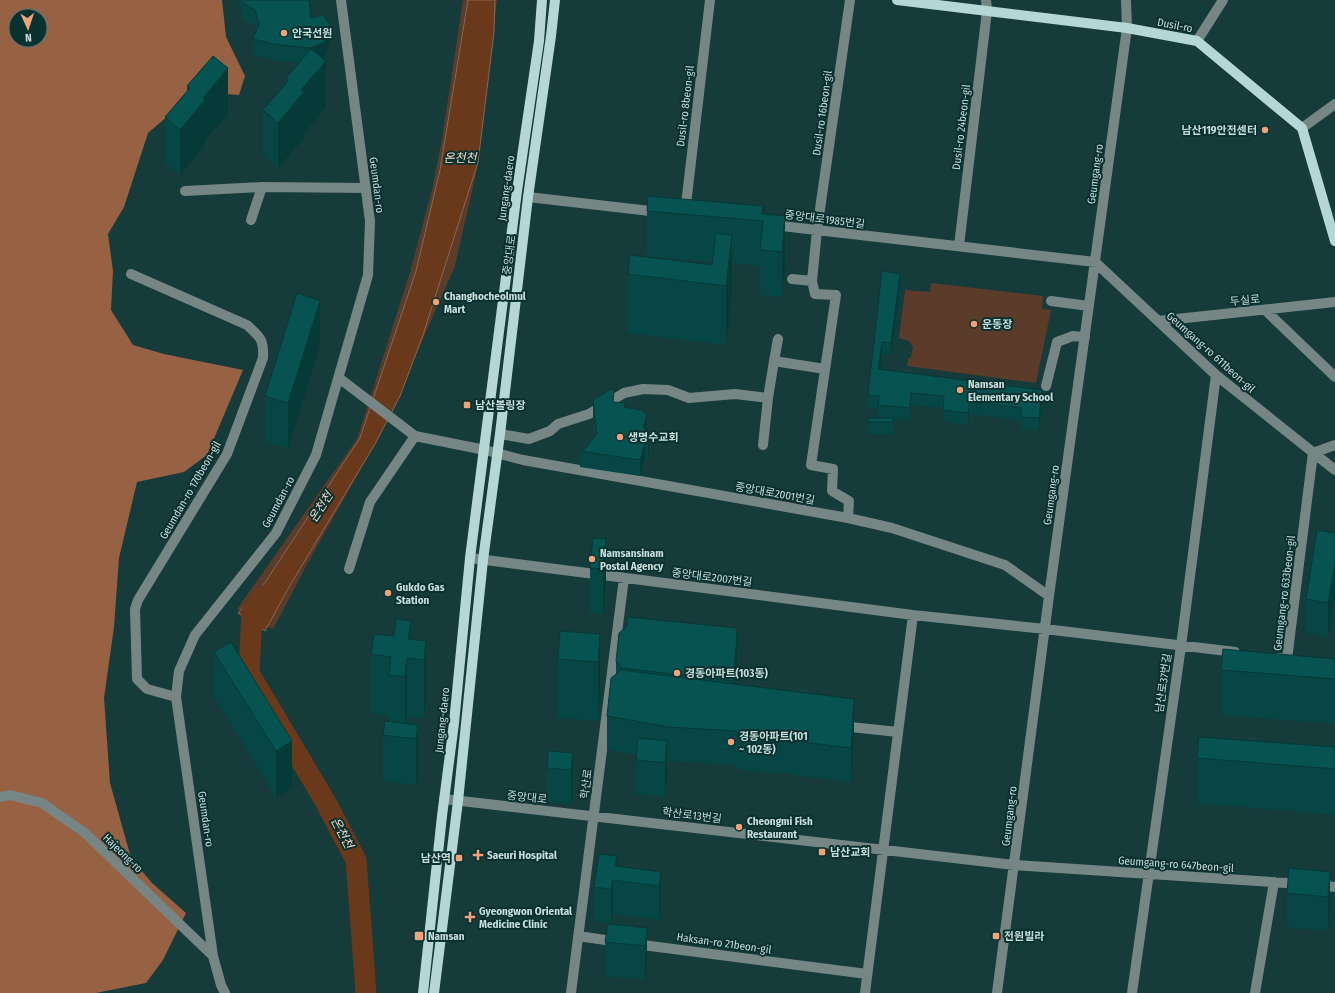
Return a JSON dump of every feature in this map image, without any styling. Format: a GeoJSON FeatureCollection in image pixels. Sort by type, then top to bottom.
{"type":"FeatureCollection","features":[{"type":"Feature","properties":{"kind":"main road","name":"Jungang-daero"},"geometry":{"type":"LineString","coordinates":[[423,993],[444,799],[454,724],[470,558],[517,191],[539,41],[542,0]]}},
{"type":"Feature","properties":{"kind":"main road","name":"중앙대로"},"geometry":{"type":"LineString","coordinates":[[483,560],[500,434],[528,197],[555,0]]}},
{"type":"Feature","properties":{"kind":"main road","name":"Dusil-ro"},"geometry":{"type":"LineString","coordinates":[[897,0],[1127,28],[1197,41],[1302,128]]}},
{"type":"Feature","properties":{"kind":"main road"},"geometry":{"type":"LineString","coordinates":[[1302,128],[1335,241]]}},
{"type":"Feature","properties":{"kind":"main road"},"geometry":{"type":"LineString","coordinates":[[434,993],[458,801],[483,560]]}},
{"type":"Feature","properties":{"kind":"street","name":"Geumdan-ro"},"geometry":{"type":"LineString","coordinates":[[225,993],[221,985],[213,956],[176,697],[178,671],[195,635],[276,533],[316,455],[368,275],[370,221],[341,0]]}},
{"type":"Feature","properties":{"kind":"street","name":"Dusil-ro 8beon-gil"},"geometry":{"type":"LineString","coordinates":[[528,197],[681,214],[710,0]]}},
{"type":"Feature","properties":{"kind":"street","name":"Dusil-ro 16beon-gil"},"geometry":{"type":"LineString","coordinates":[[812,280],[817,230],[850,0]]}},
{"type":"Feature","properties":{"kind":"street","name":"Dusil-ro 24beon-gil"},"geometry":{"type":"LineString","coordinates":[[959,246],[987,11],[986,0]]}},
{"type":"Feature","properties":{"kind":"street","name":"Geumgang-ro"},"geometry":{"type":"LineString","coordinates":[[996,993],[1127,28],[1126,0]]}},
{"type":"Feature","properties":{"kind":"street"},"geometry":{"type":"LineString","coordinates":[[1197,41],[1223,0]]}},
{"type":"Feature","properties":{"kind":"street"},"geometry":{"type":"LineString","coordinates":[[1302,128],[1335,104]]}},
{"type":"Feature","properties":{"kind":"street"},"geometry":{"type":"LineString","coordinates":[[251,220],[262,187]]}},
{"type":"Feature","properties":{"kind":"street"},"geometry":{"type":"LineString","coordinates":[[185,191],[262,187],[366,188]]}},
{"type":"Feature","properties":{"kind":"street","name":"중앙대로1985번길"},"geometry":{"type":"LineString","coordinates":[[763,224],[1095,262]]}},
{"type":"Feature","properties":{"kind":"street","name":"Geumgang-ro 611beon-gil"},"geometry":{"type":"LineString","coordinates":[[1095,262],[1216,375],[1335,470]]}},
{"type":"Feature","properties":{"kind":"street","name":"Geumdan-ro 170beon-gil"},"geometry":{"type":"LineString","coordinates":[[131,274],[247,325],[258,335],[264,345],[264,358],[227,454],[138,600],[135,609],[137,679],[147,690],[176,697]]}},
{"type":"Feature","properties":{"kind":"street"},"geometry":{"type":"LineString","coordinates":[[792,279],[812,280],[815,294],[836,295],[811,465],[833,469],[832,491],[849,502],[848,518]]}},
{"type":"Feature","properties":{"kind":"street"},"geometry":{"type":"LineString","coordinates":[[1051,301],[1089,306]]}},
{"type":"Feature","properties":{"kind":"street","name":"두실로"},"geometry":{"type":"LineString","coordinates":[[1158,321],[1335,302]]}},
{"type":"Feature","properties":{"kind":"street"},"geometry":{"type":"LineString","coordinates":[[1264,310],[1335,377]]}},
{"type":"Feature","properties":{"kind":"street"},"geometry":{"type":"LineString","coordinates":[[1046,386],[1057,342],[1073,336],[1085,337]]}},
{"type":"Feature","properties":{"kind":"street"},"geometry":{"type":"LineString","coordinates":[[763,445],[768,398],[778,339]]}},
{"type":"Feature","properties":{"kind":"street"},"geometry":{"type":"LineString","coordinates":[[774,361],[825,369]]}},
{"type":"Feature","properties":{"kind":"street","name":"남산로37번길"},"geometry":{"type":"LineString","coordinates":[[1132,993],[1181,646],[1216,375]]}},
{"type":"Feature","properties":{"kind":"street"},"geometry":{"type":"LineString","coordinates":[[339,378],[415,436],[484,450]]}},
{"type":"Feature","properties":{"kind":"street"},"geometry":{"type":"LineString","coordinates":[[500,434],[529,439],[550,431],[558,424],[589,414],[624,393],[643,389],[668,390],[689,398],[735,394],[768,398]]}},
{"type":"Feature","properties":{"kind":"street"},"geometry":{"type":"LineString","coordinates":[[349,569],[370,502],[415,436]]}},
{"type":"Feature","properties":{"kind":"street"},"geometry":{"type":"LineString","coordinates":[[1313,453],[1335,445]]}},
{"type":"Feature","properties":{"kind":"street","name":"중앙대로2001번길"},"geometry":{"type":"LineString","coordinates":[[484,450],[523,460],[848,518],[892,528],[1005,565],[1049,596]]}},
{"type":"Feature","properties":{"kind":"street","name":"Geumgang-ro 633beon-gil"},"geometry":{"type":"LineString","coordinates":[[1264,656],[1287,659],[1313,453]]}},
{"type":"Feature","properties":{"kind":"street","name":"중앙대로2007번길"},"geometry":{"type":"LineString","coordinates":[[470,558],[913,615],[1045,629]]}},
{"type":"Feature","properties":{"kind":"street","name":"학산로"},"geometry":{"type":"LineString","coordinates":[[571,993],[594,816],[613,698],[624,578]]}},
{"type":"Feature","properties":{"kind":"street"},"geometry":{"type":"LineString","coordinates":[[865,993],[913,615]]}},
{"type":"Feature","properties":{"kind":"street"},"geometry":{"type":"LineString","coordinates":[[1045,629],[1242,653]]}},
{"type":"Feature","properties":{"kind":"street"},"geometry":{"type":"LineString","coordinates":[[827,724],[898,732]]}},
{"type":"Feature","properties":{"kind":"street","name":"Hajeong-ro"},"geometry":{"type":"LineString","coordinates":[[0,797],[10,794],[42,803],[85,832],[213,956]]}},
{"type":"Feature","properties":{"kind":"street","name":"중앙대로"},"geometry":{"type":"LineString","coordinates":[[444,799],[594,816]]}},
{"type":"Feature","properties":{"kind":"street","name":"학산로13번길"},"geometry":{"type":"LineString","coordinates":[[594,816],[1014,865]]}},
{"type":"Feature","properties":{"kind":"street","name":"Geumgang-ro 647beon-gil"},"geometry":{"type":"LineString","coordinates":[[1014,865],[1335,887]]}},
{"type":"Feature","properties":{"kind":"street"},"geometry":{"type":"LineString","coordinates":[[1256,993],[1274,882]]}},
{"type":"Feature","properties":{"kind":"street","name":"Haksan-ro 21beon-gil"},"geometry":{"type":"LineString","coordinates":[[578,936],[867,974]]}},
{"type":"Feature","properties":{"kind":"shaded area"},"geometry":{"type":"Polygon","coordinates":[[[0,0],[222,0],[226,37],[245,76],[239,95],[196,92],[148,133],[124,207],[108,234],[113,271],[111,310],[133,345],[164,354],[243,370],[207,455],[184,472],[137,482],[119,558],[114,627],[104,698],[110,783],[131,858],[152,883],[186,913],[163,960],[146,983],[96,993],[0,993],[0,0]]]}},
{"type":"Feature","properties":{"kind":"shaded area","name":"온천천"},"geometry":{"type":"Polygon","coordinates":[[[463,0],[497,0],[476,174],[455,266],[383,430],[311,557],[273,629],[237,609],[357,439],[410,272],[432,190],[442,139],[463,0]]]}},
{"type":"Feature","properties":{"kind":"shaded area","name":"운동장"},"geometry":{"type":"Polygon","coordinates":[[[931,283],[1043,296],[1042,309],[1051,310],[1036,383],[907,366],[908,359],[911,357],[913,348],[909,341],[899,338],[905,290],[930,292],[931,283]]]}},
{"type":"Feature","properties":{"kind":"water","name":"온천천"},"geometry":{"type":"Polygon","coordinates":[[[468,0],[495,0],[494,32],[478,162],[423,335],[400,396],[375,444],[289,587],[265,631],[238,613],[266,581],[360,438],[416,271],[440,170],[468,0]]]}},
{"type":"Feature","properties":{"kind":"building","name":"안국선원"},"geometry":{"type":"Polygon","coordinates":[[[242,0],[309,0],[311,18],[323,15],[330,24],[324,43],[309,48],[274,44],[253,39],[259,24],[255,10],[243,3],[242,0]]]}},
{"type":"Feature","properties":{"kind":"building"},"geometry":{"type":"Polygon","coordinates":[[[311,49],[326,61],[301,90],[304,92],[278,123],[263,110],[288,81],[286,78],[311,49]]]}},
{"type":"Feature","properties":{"kind":"building"},"geometry":{"type":"Polygon","coordinates":[[[213,56],[228,68],[203,98],[205,100],[180,130],[165,117],[190,88],[187,86],[213,56]]]}},
{"type":"Feature","properties":{"kind":"building"},"geometry":{"type":"Polygon","coordinates":[[[648,196],[763,206],[762,214],[785,216],[782,252],[760,250],[763,221],[647,211],[648,196]]]}},
{"type":"Feature","properties":{"kind":"building"},"geometry":{"type":"Polygon","coordinates":[[[716,233],[732,235],[726,286],[628,274],[630,255],[712,265],[716,233]]]}},
{"type":"Feature","properties":{"kind":"building"},"geometry":{"type":"Polygon","coordinates":[[[882,271],[900,274],[891,343],[882,342],[878,369],[1042,390],[1039,418],[1021,417],[1022,408],[969,401],[968,413],[943,410],[944,396],[911,393],[910,408],[878,405],[879,396],[868,395],[882,271]]]}},
{"type":"Feature","properties":{"kind":"building"},"geometry":{"type":"Polygon","coordinates":[[[297,293],[320,301],[288,403],[265,396],[297,293]]]}},
{"type":"Feature","properties":{"kind":"building","name":"생명수교회"},"geometry":{"type":"Polygon","coordinates":[[[611,389],[614,391],[613,402],[625,403],[624,407],[641,410],[647,415],[643,427],[646,429],[643,437],[649,440],[648,444],[645,444],[640,460],[580,451],[585,449],[597,434],[593,400],[611,389]]]}},
{"type":"Feature","properties":{"kind":"building"},"geometry":{"type":"Polygon","coordinates":[[[867,418],[893,418],[893,422],[868,422],[867,418]]]}},
{"type":"Feature","properties":{"kind":"building"},"geometry":{"type":"Polygon","coordinates":[[[1317,530],[1335,533],[1335,563],[1328,603],[1306,599],[1317,530]]]}},
{"type":"Feature","properties":{"kind":"building"},"geometry":{"type":"Polygon","coordinates":[[[593,538],[606,539],[603,569],[590,568],[593,538]]]}},
{"type":"Feature","properties":{"kind":"building"},"geometry":{"type":"Polygon","coordinates":[[[627,617],[736,628],[737,637],[733,681],[622,668],[616,661],[619,633],[627,626],[627,617]]]}},
{"type":"Feature","properties":{"kind":"building"},"geometry":{"type":"Polygon","coordinates":[[[396,619],[411,621],[408,639],[426,641],[424,660],[407,658],[405,677],[389,675],[391,657],[371,654],[374,634],[394,636],[396,619]]]}},
{"type":"Feature","properties":{"kind":"building"},"geometry":{"type":"Polygon","coordinates":[[[560,631],[600,634],[598,662],[558,659],[560,631]]]}},
{"type":"Feature","properties":{"kind":"building"},"geometry":{"type":"Polygon","coordinates":[[[231,642],[292,741],[276,751],[214,652],[231,642]]]}},
{"type":"Feature","properties":{"kind":"building"},"geometry":{"type":"Polygon","coordinates":[[[1223,649],[1335,659],[1335,679],[1221,670],[1223,649]]]}},
{"type":"Feature","properties":{"kind":"building"},"geometry":{"type":"Polygon","coordinates":[[[621,670],[854,699],[851,748],[779,739],[737,736],[737,731],[669,727],[607,716],[611,678],[621,670]]]}},
{"type":"Feature","properties":{"kind":"building"},"geometry":{"type":"Polygon","coordinates":[[[385,721],[418,725],[416,739],[383,735],[385,721]]]}},
{"type":"Feature","properties":{"kind":"building"},"geometry":{"type":"Polygon","coordinates":[[[1199,737],[1335,747],[1335,769],[1197,758],[1199,737]]]}},
{"type":"Feature","properties":{"kind":"building"},"geometry":{"type":"Polygon","coordinates":[[[638,738],[667,741],[665,763],[636,760],[638,738]]]}},
{"type":"Feature","properties":{"kind":"building"},"geometry":{"type":"Polygon","coordinates":[[[548,751],[573,753],[571,770],[547,768],[548,751]]]}},
{"type":"Feature","properties":{"kind":"building"},"geometry":{"type":"Polygon","coordinates":[[[599,854],[617,856],[615,866],[661,872],[659,886],[613,880],[611,889],[594,887],[599,854]]]}},
{"type":"Feature","properties":{"kind":"building"},"geometry":{"type":"Polygon","coordinates":[[[1289,868],[1330,872],[1328,897],[1287,893],[1289,868]]]}},
{"type":"Feature","properties":{"kind":"building"},"geometry":{"type":"Polygon","coordinates":[[[608,924],[647,928],[645,946],[605,942],[608,924]]]}},
{"type":"Feature","properties":{"kind":"waterway","name":"온천천"},"geometry":{"type":"LineString","coordinates":[[263,596],[252,612],[249,673],[325,801],[356,860],[366,993]]}},
{"type":"Feature","properties":{"kind":"place","name":"안국선원"},"geometry":{"type":"Point","coordinates":[284,33]}},
{"type":"Feature","properties":{"kind":"place","name":"남산119안전센터"},"geometry":{"type":"Point","coordinates":[1265,130]}},
{"type":"Feature","properties":{"kind":"place","name":"Changhocheolmul Mart"},"geometry":{"type":"Point","coordinates":[436,302]}},
{"type":"Feature","properties":{"kind":"place","name":"운동장"},"geometry":{"type":"Point","coordinates":[974,324]}},
{"type":"Feature","properties":{"kind":"place","name":"Namsan Elementary School"},"geometry":{"type":"Point","coordinates":[960,390]}},
{"type":"Feature","properties":{"kind":"place","name":"남산볼링장"},"geometry":{"type":"Point","coordinates":[467,405]}},
{"type":"Feature","properties":{"kind":"place","name":"생명수교회"},"geometry":{"type":"Point","coordinates":[620,437]}},
{"type":"Feature","properties":{"kind":"place","name":"Namsansinam Postal Agency"},"geometry":{"type":"Point","coordinates":[592,559]}},
{"type":"Feature","properties":{"kind":"place","name":"Gukdo Gas Station"},"geometry":{"type":"Point","coordinates":[388,593]}},
{"type":"Feature","properties":{"kind":"place","name":"경동아파트(103동)"},"geometry":{"type":"Point","coordinates":[677,673]}},
{"type":"Feature","properties":{"kind":"place","name":"경동아파트(101 ~ 102동)"},"geometry":{"type":"Point","coordinates":[731,742]}},
{"type":"Feature","properties":{"kind":"place","name":"Cheongmi Fish Restaurant"},"geometry":{"type":"Point","coordinates":[739,827]}},
{"type":"Feature","properties":{"kind":"place","name":"남산교회"},"geometry":{"type":"Point","coordinates":[822,852]}},
{"type":"Feature","properties":{"kind":"place","name":"Saeuri Hospital"},"geometry":{"type":"Point","coordinates":[478,855]}},
{"type":"Feature","properties":{"kind":"place","name":"남산역"},"geometry":{"type":"Point","coordinates":[459,858]}},
{"type":"Feature","properties":{"kind":"place","name":"Gyeongwon Oriental Medicine Clinic"},"geometry":{"type":"Point","coordinates":[470,917]}},
{"type":"Feature","properties":{"kind":"place","name":"Namsan"},"geometry":{"type":"Point","coordinates":[419,936]}},
{"type":"Feature","properties":{"kind":"place","name":"전원빌라"},"geometry":{"type":"Point","coordinates":[996,936]}}]}
